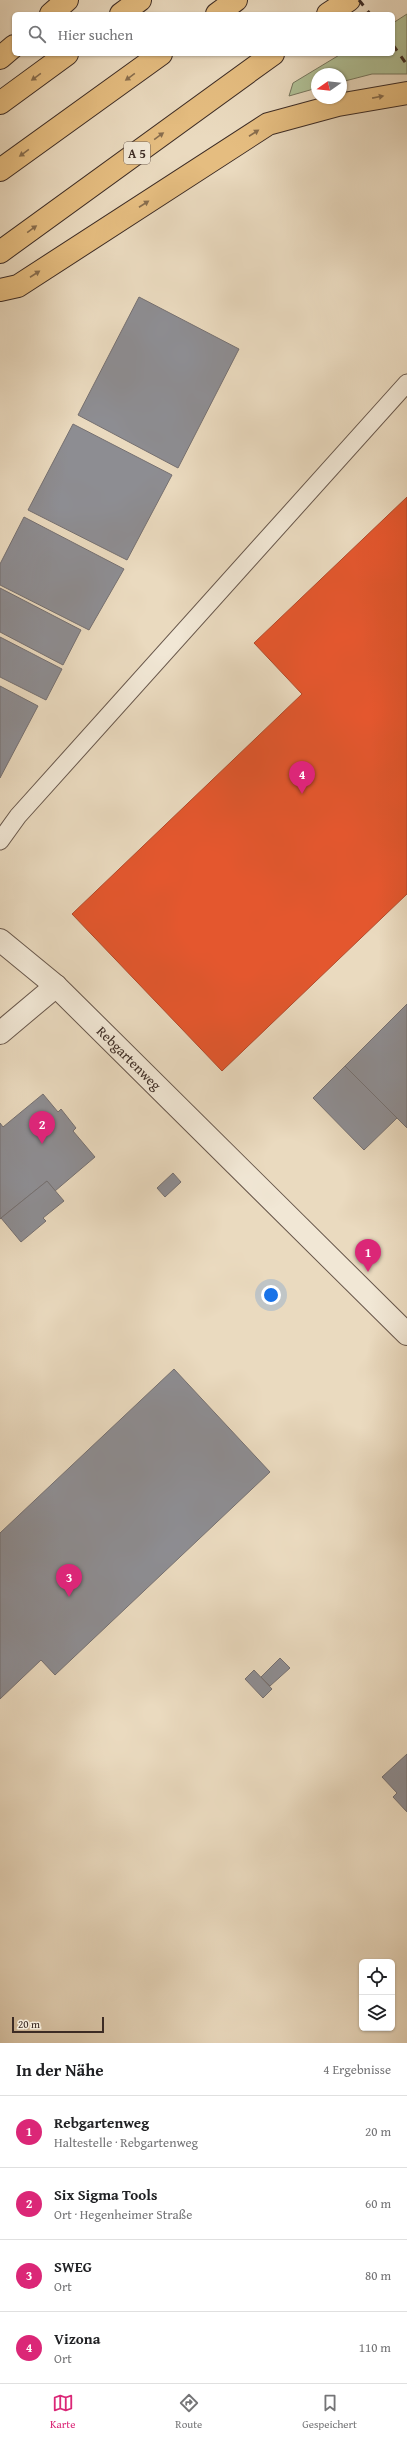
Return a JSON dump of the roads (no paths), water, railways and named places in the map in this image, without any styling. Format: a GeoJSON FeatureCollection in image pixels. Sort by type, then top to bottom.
{"type":"FeatureCollection","features":[{"type":"Feature","properties":{"kind":"highway"},"geometry":{"type":"LineString","coordinates":[[52,12],[67,0]]}},
{"type":"Feature","properties":{"kind":"highway"},"geometry":{"type":"LineString","coordinates":[[124,12],[140,0]]}},
{"type":"Feature","properties":{"kind":"highway"},"geometry":{"type":"LineString","coordinates":[[220,12],[236,0]]}},
{"type":"Feature","properties":{"kind":"highway"},"geometry":{"type":"LineString","coordinates":[[331,12],[349,0]]}},
{"type":"Feature","properties":{"kind":"highway"},"geometry":{"type":"LineString","coordinates":[[0,58],[12,48]]}},
{"type":"Feature","properties":{"kind":"highway"},"geometry":{"type":"LineString","coordinates":[[0,103],[64,56]]}},
{"type":"Feature","properties":{"kind":"highway"},"geometry":{"type":"LineString","coordinates":[[0,170],[158,56]]}},
{"type":"Feature","properties":{"kind":"highway","name":"A 5"},"geometry":{"type":"LineString","coordinates":[[0,252],[270,56]]}},
{"type":"Feature","properties":{"kind":"highway"},"geometry":{"type":"LineString","coordinates":[[0,290],[18,286],[268,124],[338,105],[407,92]]}},
{"type":"Feature","properties":{"kind":"street","name":"Rebgartenweg"},"geometry":{"type":"LineString","coordinates":[[0,940],[56,986],[407,1334]]}},
{"type":"Feature","properties":{"kind":"street"},"geometry":{"type":"LineString","coordinates":[[0,1034],[56,986]]}},
{"type":"Feature","properties":{"kind":"lane"},"geometry":{"type":"LineString","coordinates":[[0,841],[18,816],[407,383]]}},
{"type":"Feature","properties":{"kind":"railway"},"geometry":{"type":"LineString","coordinates":[[359,0],[368,12]]}},
{"type":"Feature","properties":{"kind":"railway"},"geometry":{"type":"LineString","coordinates":[[395,48],[407,65]]}},
{"type":"Feature","properties":{"kind":"place","name":"Vizona"},"geometry":{"type":"Point","coordinates":[302,794]}},
{"type":"Feature","properties":{"kind":"place","name":"Six Sigma Tools"},"geometry":{"type":"Point","coordinates":[42,1144]}},
{"type":"Feature","properties":{"kind":"place","name":"Rebgartenweg"},"geometry":{"type":"Point","coordinates":[368,1272]}},
{"type":"Feature","properties":{"kind":"place","name":"SWEG"},"geometry":{"type":"Point","coordinates":[69,1597]}}]}
